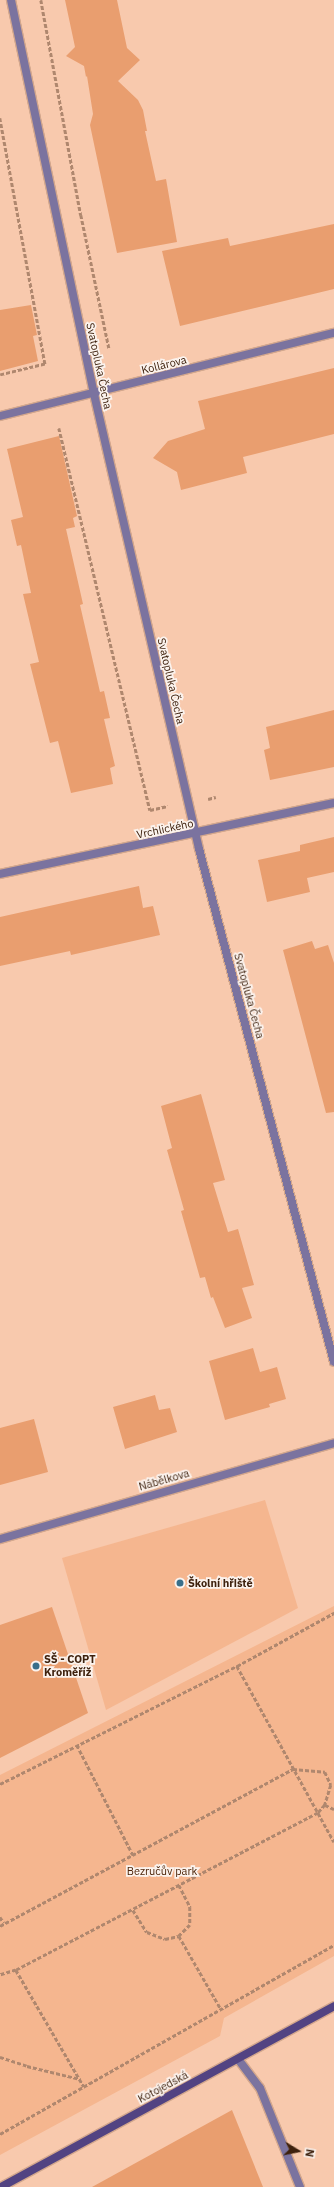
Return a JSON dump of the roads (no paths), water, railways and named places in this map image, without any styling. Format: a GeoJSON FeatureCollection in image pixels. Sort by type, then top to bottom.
{"type":"FeatureCollection","features":[{"type":"Feature","properties":{"kind":"main road","name":"Kotojedská"},"geometry":{"type":"LineString","coordinates":[[1,2187],[334,2006]]}},
{"type":"Feature","properties":{"kind":"street","name":"Svatopluka Čecha"},"geometry":{"type":"LineString","coordinates":[[11,0],[94,394],[195,833],[334,1362]]}},
{"type":"Feature","properties":{"kind":"street","name":"Kollárova"},"geometry":{"type":"LineString","coordinates":[[0,416],[94,394],[334,333]]}},
{"type":"Feature","properties":{"kind":"street","name":"Vrchlického"},"geometry":{"type":"LineString","coordinates":[[0,874],[334,803]]}},
{"type":"Feature","properties":{"kind":"street","name":"Nábělkova"},"geometry":{"type":"LineString","coordinates":[[0,1539],[334,1443]]}},
{"type":"Feature","properties":{"kind":"street"},"geometry":{"type":"LineString","coordinates":[[238,2059],[260,2088],[300,2187]]}},
{"type":"Feature","properties":{"kind":"place","name":"Školní hřiště"},"geometry":{"type":"Point","coordinates":[180,1583]}},
{"type":"Feature","properties":{"kind":"place","name":"SŠ - COPT Kroměříž"},"geometry":{"type":"Point","coordinates":[36,1666]}},
{"type":"Feature","properties":{"kind":"park label","name":"Bezručův park"},"geometry":{"type":"Point","coordinates":[162,1871]}}]}
